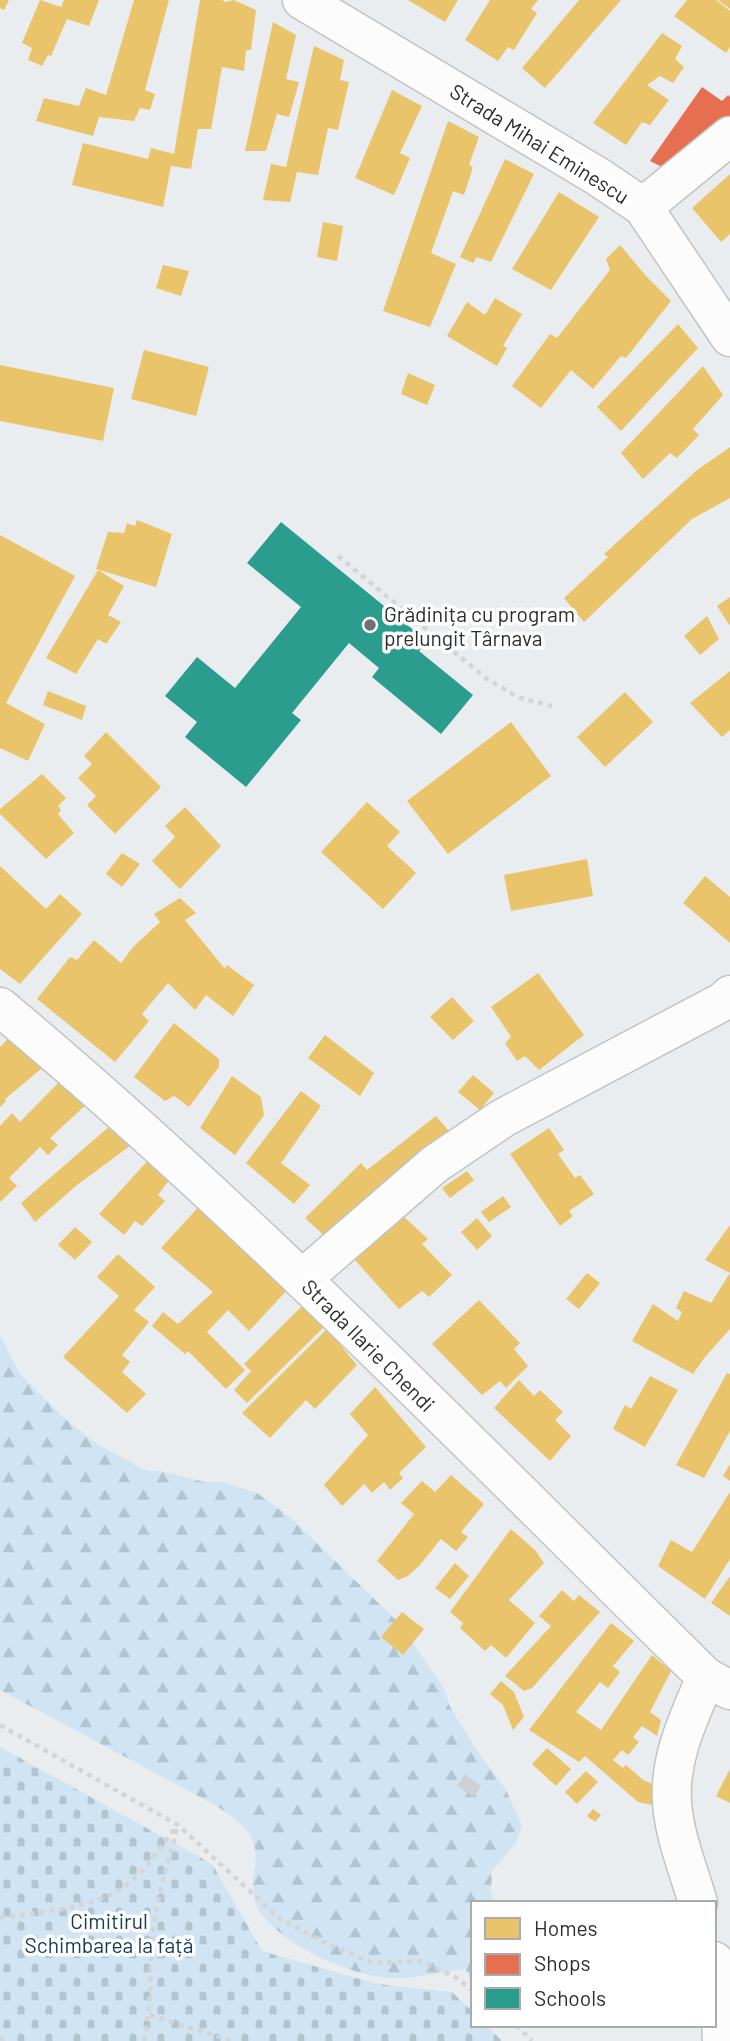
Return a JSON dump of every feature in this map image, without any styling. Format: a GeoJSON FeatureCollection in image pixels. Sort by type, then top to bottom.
{"type":"FeatureCollection","features":[{"type":"Feature","properties":{"kind":"street","name":"Strada Mihai Eminescu"},"geometry":{"type":"LineString","coordinates":[[302,0],[597,176],[643,207],[730,337]]}},
{"type":"Feature","properties":{"kind":"street"},"geometry":{"type":"LineString","coordinates":[[643,207],[730,136]]}},
{"type":"Feature","properties":{"kind":"street"},"geometry":{"type":"LineString","coordinates":[[302,1279],[435,1164],[503,1118],[724,1001],[730,995]]}},
{"type":"Feature","properties":{"kind":"street","name":"Strada Ilarie Chendi"},"geometry":{"type":"LineString","coordinates":[[0,1007],[65,1061],[302,1279],[718,1684]]}},
{"type":"Feature","properties":{"kind":"street"},"geometry":{"type":"LineString","coordinates":[[697,1901],[672,1803],[673,1767],[681,1738],[718,1684]]}},
{"type":"Feature","properties":{"kind":"street"},"geometry":{"type":"LineString","coordinates":[[716,1973],[722,2041]]}},
{"type":"Feature","properties":{"kind":"path"},"geometry":{"type":"LineString","coordinates":[[338,556],[487,679],[520,698],[552,706]]}},
{"type":"Feature","properties":{"kind":"path"},"geometry":{"type":"LineString","coordinates":[[0,1725],[178,1825],[279,1918],[327,1944],[373,1963],[421,1961],[457,1978],[471,1989]]}},
{"type":"Feature","properties":{"kind":"path"},"geometry":{"type":"LineString","coordinates":[[0,1917],[31,1914],[96,1900],[121,1888],[145,1868],[178,1825]]}},
{"type":"Feature","properties":{"kind":"path"},"geometry":{"type":"LineString","coordinates":[[144,2041],[150,2015],[149,1974],[153,1928],[178,1825]]}},
{"type":"Feature","properties":{"kind":"path"},"geometry":{"type":"LineString","coordinates":[[150,2015],[232,2041]]}},
{"type":"Feature","properties":{"kind":"path"},"geometry":{"type":"LineString","coordinates":[[518,2027],[532,2041]]}},
{"type":"Feature","properties":{"kind":"green space"},"geometry":{"type":"Polygon","coordinates":[[[0,1335],[20,1374],[64,1418],[97,1444],[145,1470],[166,1472],[204,1482],[223,1482],[257,1493],[290,1517],[400,1624],[444,1689],[450,1707],[480,1755],[506,1790],[522,1826],[516,1843],[492,1871],[493,1901],[471,1901],[471,1983],[466,1969],[410,1977],[375,1976],[335,1964],[296,1944],[265,1918],[256,1904],[253,1888],[255,1848],[248,1831],[234,1818],[215,1805],[0,1690],[0,1335]]]}},
{"type":"Feature","properties":{"kind":"green space","name":"Cimitirul Schimbarea la față"},"geometry":{"type":"Polygon","coordinates":[[[0,1747],[212,1864],[262,1951],[377,1984],[452,1992],[471,2010],[471,2027],[488,2027],[502,2041],[0,2041],[0,1747]]]}},
{"type":"Feature","properties":{"kind":"building: Homes"},"geometry":{"type":"Polygon","coordinates":[[[0,0],[9,0],[4,10],[0,8],[0,0]]]}},
{"type":"Feature","properties":{"kind":"building: Homes"},"geometry":{"type":"Polygon","coordinates":[[[40,0],[61,7],[64,0],[99,0],[89,26],[67,19],[51,56],[48,55],[42,66],[28,60],[32,48],[22,43],[40,0]]]}},
{"type":"Feature","properties":{"kind":"building: Homes"},"geometry":{"type":"Polygon","coordinates":[[[134,0],[169,0],[145,90],[155,94],[150,110],[140,108],[134,121],[99,117],[93,136],[36,121],[44,98],[79,106],[86,88],[106,95],[134,0]]]}},
{"type":"Feature","properties":{"kind":"building: Homes"},"geometry":{"type":"Polygon","coordinates":[[[200,0],[234,0],[256,10],[251,50],[246,50],[244,71],[222,67],[211,129],[198,129],[191,169],[171,166],[163,207],[72,185],[83,143],[148,159],[151,148],[174,154],[200,0]]]}},
{"type":"Feature","properties":{"kind":"building: Homes"},"geometry":{"type":"Polygon","coordinates":[[[408,0],[458,0],[445,22],[408,0]]]}},
{"type":"Feature","properties":{"kind":"building: Homes"},"geometry":{"type":"Polygon","coordinates":[[[490,0],[538,0],[531,9],[537,13],[514,50],[508,47],[498,61],[465,40],[490,0]]]}},
{"type":"Feature","properties":{"kind":"building: Homes"},"geometry":{"type":"Polygon","coordinates":[[[579,0],[621,0],[545,88],[522,68],[579,0]]]}},
{"type":"Feature","properties":{"kind":"building: Homes"},"geometry":{"type":"Polygon","coordinates":[[[687,0],[716,0],[730,11],[730,47],[726,53],[674,16],[687,0]]]}},
{"type":"Feature","properties":{"kind":"building: Homes"},"geometry":{"type":"Polygon","coordinates":[[[718,0],[730,0],[730,9],[718,0]]]}},
{"type":"Feature","properties":{"kind":"building: Homes"},"geometry":{"type":"Polygon","coordinates":[[[273,22],[296,35],[286,79],[299,82],[289,117],[277,114],[266,151],[245,151],[273,22]]]}},
{"type":"Feature","properties":{"kind":"building: Homes"},"geometry":{"type":"Polygon","coordinates":[[[662,33],[682,46],[675,59],[684,67],[673,83],[660,76],[647,85],[669,100],[650,125],[642,122],[626,145],[593,123],[662,33]]]}},
{"type":"Feature","properties":{"kind":"building: Homes"},"geometry":{"type":"Polygon","coordinates":[[[314,46],[344,60],[340,80],[349,82],[338,130],[328,128],[318,175],[297,172],[290,202],[263,200],[271,164],[286,167],[314,46]]]}},
{"type":"Feature","properties":{"kind":"building: Homes"},"geometry":{"type":"Polygon","coordinates":[[[392,90],[422,106],[400,153],[410,158],[394,195],[355,178],[392,90]]]}},
{"type":"Feature","properties":{"kind":"building: Homes"},"geometry":{"type":"Polygon","coordinates":[[[448,121],[479,137],[469,165],[473,167],[464,195],[453,191],[431,253],[456,264],[430,327],[383,311],[448,121]]]}},
{"type":"Feature","properties":{"kind":"building: Homes"},"geometry":{"type":"Polygon","coordinates":[[[505,159],[534,174],[491,262],[477,257],[473,263],[460,257],[505,159]]]}},
{"type":"Feature","properties":{"kind":"building: Homes"},"geometry":{"type":"Polygon","coordinates":[[[730,174],[730,234],[721,242],[692,208],[730,174]]]}},
{"type":"Feature","properties":{"kind":"building: Homes"},"geometry":{"type":"Polygon","coordinates":[[[559,192],[599,217],[551,290],[512,269],[559,192]]]}},
{"type":"Feature","properties":{"kind":"building: Homes"},"geometry":{"type":"Polygon","coordinates":[[[323,222],[343,226],[337,261],[317,257],[323,222]]]}},
{"type":"Feature","properties":{"kind":"building: Homes"},"geometry":{"type":"Polygon","coordinates":[[[620,245],[671,301],[626,358],[621,356],[593,389],[571,370],[541,408],[512,386],[550,334],[557,338],[610,270],[606,259],[620,245]]]}},
{"type":"Feature","properties":{"kind":"building: Homes"},"geometry":{"type":"Polygon","coordinates":[[[163,265],[189,271],[181,296],[156,288],[163,265]]]}},
{"type":"Feature","properties":{"kind":"building: Homes"},"geometry":{"type":"Polygon","coordinates":[[[495,298],[522,314],[503,346],[507,348],[497,366],[447,336],[467,302],[485,315],[495,298]]]}},
{"type":"Feature","properties":{"kind":"building: Homes"},"geometry":{"type":"Polygon","coordinates":[[[678,324],[698,348],[621,431],[597,407],[678,324]]]}},
{"type":"Feature","properties":{"kind":"building: Homes"},"geometry":{"type":"Polygon","coordinates":[[[144,350],[209,367],[196,416],[131,399],[144,350]]]}},
{"type":"Feature","properties":{"kind":"building: Homes"},"geometry":{"type":"Polygon","coordinates":[[[0,365],[114,388],[103,441],[0,421],[0,365]]]}},
{"type":"Feature","properties":{"kind":"building: Homes"},"geometry":{"type":"Polygon","coordinates":[[[703,366],[723,395],[693,429],[699,435],[677,458],[670,453],[643,479],[621,453],[703,366]]]}},
{"type":"Feature","properties":{"kind":"building: Homes"},"geometry":{"type":"Polygon","coordinates":[[[408,373],[435,385],[427,405],[401,394],[408,373]]]}},
{"type":"Feature","properties":{"kind":"building: Homes"},"geometry":{"type":"Polygon","coordinates":[[[730,447],[730,498],[692,519],[584,622],[564,598],[608,557],[604,554],[696,471],[730,447]]]}},
{"type":"Feature","properties":{"kind":"building: Homes"},"geometry":{"type":"Polygon","coordinates":[[[137,520],[172,534],[156,587],[96,569],[108,532],[124,533],[127,523],[135,526],[137,520]]]}},
{"type":"Feature","properties":{"kind":"building: Homes"},"geometry":{"type":"Polygon","coordinates":[[[0,535],[75,576],[6,703],[45,724],[28,761],[0,748],[0,535]]]}},
{"type":"Feature","properties":{"kind":"building: Homes"},"geometry":{"type":"Polygon","coordinates":[[[98,570],[124,586],[108,615],[121,622],[106,644],[98,639],[76,674],[46,658],[98,570]]]}},
{"type":"Feature","properties":{"kind":"building: Homes"},"geometry":{"type":"Polygon","coordinates":[[[730,597],[730,626],[717,606],[730,597]]]}},
{"type":"Feature","properties":{"kind":"building: Homes"},"geometry":{"type":"Polygon","coordinates":[[[707,616],[719,639],[700,655],[684,636],[707,616]]]}},
{"type":"Feature","properties":{"kind":"building: Homes"},"geometry":{"type":"Polygon","coordinates":[[[730,671],[730,730],[722,737],[690,703],[730,671]]]}},
{"type":"Feature","properties":{"kind":"building: Homes"},"geometry":{"type":"Polygon","coordinates":[[[48,691],[86,706],[82,720],[43,705],[48,691]]]}},
{"type":"Feature","properties":{"kind":"building: Homes"},"geometry":{"type":"Polygon","coordinates":[[[625,692],[653,722],[605,767],[577,737],[625,692]]]}},
{"type":"Feature","properties":{"kind":"building: Homes"},"geometry":{"type":"Polygon","coordinates":[[[511,722],[551,776],[448,854],[407,801],[511,722]]]}},
{"type":"Feature","properties":{"kind":"building: Homes"},"geometry":{"type":"Polygon","coordinates":[[[106,732],[161,787],[115,834],[87,805],[96,796],[78,778],[92,764],[84,756],[106,732]]]}},
{"type":"Feature","properties":{"kind":"building: Homes"},"geometry":{"type":"Polygon","coordinates":[[[42,774],[66,798],[58,806],[61,810],[58,814],[74,833],[46,859],[0,814],[0,809],[42,774]]]}},
{"type":"Feature","properties":{"kind":"building: Homes"},"geometry":{"type":"Polygon","coordinates":[[[367,802],[400,832],[387,846],[416,873],[383,909],[321,852],[367,802]]]}},
{"type":"Feature","properties":{"kind":"building: Homes"},"geometry":{"type":"Polygon","coordinates":[[[185,807],[221,846],[180,889],[152,861],[175,837],[165,826],[185,807]]]}},
{"type":"Feature","properties":{"kind":"building: Homes"},"geometry":{"type":"Polygon","coordinates":[[[122,853],[140,864],[122,887],[106,874],[122,853]]]}},
{"type":"Feature","properties":{"kind":"building: Homes"},"geometry":{"type":"Polygon","coordinates":[[[587,859],[593,896],[511,911],[504,875],[587,859]]]}},
{"type":"Feature","properties":{"kind":"building: Homes"},"geometry":{"type":"Polygon","coordinates":[[[0,866],[46,909],[60,894],[82,914],[20,984],[0,969],[0,866]]]}},
{"type":"Feature","properties":{"kind":"building: Homes"},"geometry":{"type":"Polygon","coordinates":[[[705,876],[730,897],[730,943],[683,903],[705,876]]]}},
{"type":"Feature","properties":{"kind":"building: Homes"},"geometry":{"type":"Polygon","coordinates":[[[180,898],[196,913],[185,920],[225,969],[227,965],[254,985],[233,1016],[206,995],[195,1010],[168,983],[142,1014],[149,1021],[115,1062],[37,999],[70,957],[77,960],[94,940],[121,963],[133,947],[160,922],[154,914],[180,898]]]}},
{"type":"Feature","properties":{"kind":"building: Homes"},"geometry":{"type":"Polygon","coordinates":[[[538,973],[584,1035],[539,1070],[525,1056],[517,1061],[505,1043],[511,1037],[491,1007],[538,973]]]}},
{"type":"Feature","properties":{"kind":"building: Homes"},"geometry":{"type":"Polygon","coordinates":[[[452,997],[474,1021],[453,1040],[430,1017],[452,997]]]}},
{"type":"Feature","properties":{"kind":"building: Homes"},"geometry":{"type":"Polygon","coordinates":[[[174,1023],[219,1059],[219,1067],[189,1107],[174,1096],[165,1101],[134,1077],[174,1023]]]}},
{"type":"Feature","properties":{"kind":"building: Homes"},"geometry":{"type":"Polygon","coordinates":[[[13,1033],[47,1064],[5,1099],[0,1107],[0,1047],[13,1033]]]}},
{"type":"Feature","properties":{"kind":"building: Homes"},"geometry":{"type":"Polygon","coordinates":[[[325,1035],[374,1073],[360,1096],[308,1058],[325,1035]]]}},
{"type":"Feature","properties":{"kind":"building: Homes"},"geometry":{"type":"Polygon","coordinates":[[[473,1075],[494,1093],[480,1110],[458,1092],[473,1075]]]}},
{"type":"Feature","properties":{"kind":"building: Homes"},"geometry":{"type":"Polygon","coordinates":[[[232,1076],[261,1097],[264,1115],[235,1155],[200,1128],[232,1076]]]}},
{"type":"Feature","properties":{"kind":"building: Homes"},"geometry":{"type":"Polygon","coordinates":[[[63,1078],[88,1103],[50,1138],[58,1145],[48,1155],[40,1147],[9,1178],[17,1186],[0,1202],[0,1126],[12,1113],[20,1122],[63,1078]]]}},
{"type":"Feature","properties":{"kind":"building: Homes"},"geometry":{"type":"Polygon","coordinates":[[[301,1091],[321,1106],[281,1163],[310,1185],[294,1204],[246,1163],[301,1091]]]}},
{"type":"Feature","properties":{"kind":"building: Homes"},"geometry":{"type":"Polygon","coordinates":[[[436,1116],[455,1138],[332,1243],[305,1218],[361,1163],[367,1170],[436,1116]]]}},
{"type":"Feature","properties":{"kind":"building: Homes"},"geometry":{"type":"Polygon","coordinates":[[[111,1125],[134,1143],[77,1185],[35,1222],[21,1203],[111,1125]]]}},
{"type":"Feature","properties":{"kind":"building: Homes"},"geometry":{"type":"Polygon","coordinates":[[[549,1128],[564,1150],[558,1154],[575,1178],[580,1175],[594,1194],[569,1211],[573,1216],[560,1226],[510,1154],[549,1128]]]}},
{"type":"Feature","properties":{"kind":"building: Homes"},"geometry":{"type":"Polygon","coordinates":[[[152,1156],[173,1175],[158,1195],[165,1201],[142,1226],[135,1221],[124,1235],[99,1214],[152,1156]]]}},
{"type":"Feature","properties":{"kind":"building: Homes"},"geometry":{"type":"Polygon","coordinates":[[[467,1171],[474,1180],[450,1198],[442,1188],[467,1171]]]}},
{"type":"Feature","properties":{"kind":"building: Homes"},"geometry":{"type":"Polygon","coordinates":[[[503,1196],[511,1207],[489,1222],[481,1212],[503,1196]]]}},
{"type":"Feature","properties":{"kind":"building: Homes"},"geometry":{"type":"Polygon","coordinates":[[[203,1202],[290,1287],[249,1331],[228,1310],[207,1332],[245,1370],[226,1389],[188,1351],[185,1354],[152,1326],[163,1312],[178,1324],[213,1292],[161,1248],[203,1202]]]}},
{"type":"Feature","properties":{"kind":"building: Homes"},"geometry":{"type":"Polygon","coordinates":[[[403,1216],[428,1239],[422,1244],[452,1275],[429,1297],[422,1291],[399,1309],[353,1258],[403,1216]]]}},
{"type":"Feature","properties":{"kind":"building: Homes"},"geometry":{"type":"Polygon","coordinates":[[[477,1218],[492,1236],[477,1250],[461,1232],[477,1218]]]}},
{"type":"Feature","properties":{"kind":"building: Homes"},"geometry":{"type":"Polygon","coordinates":[[[730,1225],[730,1273],[705,1260],[730,1225]]]}},
{"type":"Feature","properties":{"kind":"building: Homes"},"geometry":{"type":"Polygon","coordinates":[[[75,1227],[92,1242],[75,1260],[58,1245],[75,1227]]]}},
{"type":"Feature","properties":{"kind":"building: Homes"},"geometry":{"type":"Polygon","coordinates":[[[118,1254],[155,1287],[134,1310],[149,1322],[122,1355],[130,1362],[122,1372],[146,1394],[127,1413],[63,1357],[119,1296],[97,1277],[118,1254]]]}},
{"type":"Feature","properties":{"kind":"building: Homes"},"geometry":{"type":"Polygon","coordinates":[[[587,1273],[600,1283],[579,1309],[566,1299],[587,1273]]]}},
{"type":"Feature","properties":{"kind":"building: Homes"},"geometry":{"type":"Polygon","coordinates":[[[730,1273],[730,1329],[693,1374],[632,1341],[653,1304],[678,1321],[682,1312],[676,1308],[684,1291],[711,1303],[730,1273]]]}},
{"type":"Feature","properties":{"kind":"building: Homes"},"geometry":{"type":"Polygon","coordinates":[[[479,1300],[520,1343],[514,1349],[528,1366],[506,1388],[500,1381],[482,1395],[432,1344],[479,1300]]]}},
{"type":"Feature","properties":{"kind":"building: Homes"},"geometry":{"type":"Polygon","coordinates":[[[304,1304],[325,1326],[247,1403],[234,1390],[251,1371],[244,1364],[304,1304]]]}},
{"type":"Feature","properties":{"kind":"building: Homes"},"geometry":{"type":"Polygon","coordinates":[[[327,1329],[357,1365],[315,1409],[306,1400],[270,1438],[242,1413],[327,1329]]]}},
{"type":"Feature","properties":{"kind":"building: Homes"},"geometry":{"type":"Polygon","coordinates":[[[727,1373],[730,1374],[730,1431],[704,1478],[676,1465],[727,1373]]]}},
{"type":"Feature","properties":{"kind":"building: Homes"},"geometry":{"type":"Polygon","coordinates":[[[650,1376],[678,1390],[645,1447],[613,1429],[625,1405],[631,1409],[650,1376]]]}},
{"type":"Feature","properties":{"kind":"building: Homes"},"geometry":{"type":"Polygon","coordinates":[[[519,1380],[534,1396],[540,1390],[563,1412],[555,1420],[571,1436],[550,1461],[494,1408],[519,1380]]]}},
{"type":"Feature","properties":{"kind":"building: Homes"},"geometry":{"type":"Polygon","coordinates":[[[375,1387],[426,1447],[399,1473],[403,1478],[390,1490],[384,1482],[372,1493],[364,1484],[342,1506],[324,1485],[368,1435],[350,1414],[375,1387]]]}},
{"type":"Feature","properties":{"kind":"building: Homes"},"geometry":{"type":"Polygon","coordinates":[[[730,1464],[730,1481],[723,1476],[730,1464]]]}},
{"type":"Feature","properties":{"kind":"building: Homes"},"geometry":{"type":"Polygon","coordinates":[[[451,1475],[484,1504],[461,1532],[468,1537],[456,1551],[441,1539],[419,1566],[408,1576],[398,1580],[377,1561],[414,1514],[401,1503],[422,1481],[435,1492],[451,1475]]]}},
{"type":"Feature","properties":{"kind":"building: Homes"},"geometry":{"type":"Polygon","coordinates":[[[730,1492],[730,1559],[705,1599],[658,1566],[671,1540],[692,1552],[730,1492]]]}},
{"type":"Feature","properties":{"kind":"building: Homes"},"geometry":{"type":"Polygon","coordinates":[[[511,1529],[535,1550],[544,1563],[509,1600],[535,1623],[506,1658],[491,1645],[485,1651],[460,1628],[463,1623],[450,1612],[511,1529]]]}},
{"type":"Feature","properties":{"kind":"building: Homes"},"geometry":{"type":"Polygon","coordinates":[[[455,1563],[469,1576],[450,1599],[435,1588],[455,1563]]]}},
{"type":"Feature","properties":{"kind":"building: Homes"},"geometry":{"type":"Polygon","coordinates":[[[730,1576],[730,1616],[711,1603],[730,1576]]]}},
{"type":"Feature","properties":{"kind":"building: Homes"},"geometry":{"type":"Polygon","coordinates":[[[562,1590],[574,1601],[579,1595],[600,1612],[532,1688],[524,1691],[505,1676],[551,1626],[539,1616],[562,1590]]]}},
{"type":"Feature","properties":{"kind":"building: Homes"},"geometry":{"type":"Polygon","coordinates":[[[402,1612],[424,1629],[403,1655],[381,1637],[402,1612]]]}},
{"type":"Feature","properties":{"kind":"building: Homes"},"geometry":{"type":"Polygon","coordinates":[[[611,1623],[634,1641],[613,1666],[620,1672],[608,1688],[600,1682],[576,1712],[601,1730],[652,1655],[671,1671],[650,1712],[661,1720],[657,1736],[642,1726],[633,1737],[639,1742],[628,1755],[622,1750],[613,1760],[623,1768],[626,1765],[643,1780],[653,1784],[656,1806],[638,1802],[585,1756],[579,1762],[529,1730],[611,1623]]]}},
{"type":"Feature","properties":{"kind":"building: Homes"},"geometry":{"type":"Polygon","coordinates":[[[501,1681],[514,1692],[524,1717],[513,1730],[503,1705],[490,1694],[501,1681]]]}},
{"type":"Feature","properties":{"kind":"building: Homes"},"geometry":{"type":"Polygon","coordinates":[[[547,1748],[571,1769],[556,1786],[532,1764],[547,1748]]]}},
{"type":"Feature","properties":{"kind":"building: Homes"},"geometry":{"type":"Polygon","coordinates":[[[730,1769],[730,1803],[716,1796],[730,1769]]]}},
{"type":"Feature","properties":{"kind":"building: Homes"},"geometry":{"type":"Polygon","coordinates":[[[586,1771],[598,1782],[577,1804],[565,1792],[586,1771]]]}},
{"type":"Feature","properties":{"kind":"building: Homes"},"geometry":{"type":"Polygon","coordinates":[[[593,1809],[601,1815],[595,1822],[587,1816],[593,1809]]]}},
{"type":"Feature","properties":{"kind":"building: Shops"},"geometry":{"type":"Polygon","coordinates":[[[702,87],[722,101],[728,95],[730,97],[730,120],[677,160],[660,166],[650,161],[702,87]]]}},
{"type":"Feature","properties":{"kind":"building: Schools"},"geometry":{"type":"Polygon","coordinates":[[[281,522],[427,641],[419,651],[473,695],[441,734],[372,677],[379,668],[349,643],[292,713],[301,720],[246,787],[185,737],[197,722],[165,696],[197,657],[235,688],[301,607],[247,563],[281,522]]]}},
{"type":"Feature","properties":{"kind":"building: Other"},"geometry":{"type":"Polygon","coordinates":[[[465,1774],[481,1786],[474,1797],[457,1786],[465,1774]]]}},
{"type":"Feature","properties":{"kind":"place","name":"Grădinița cu program prelungit Târnava"},"geometry":{"type":"Point","coordinates":[370,625]}}]}
